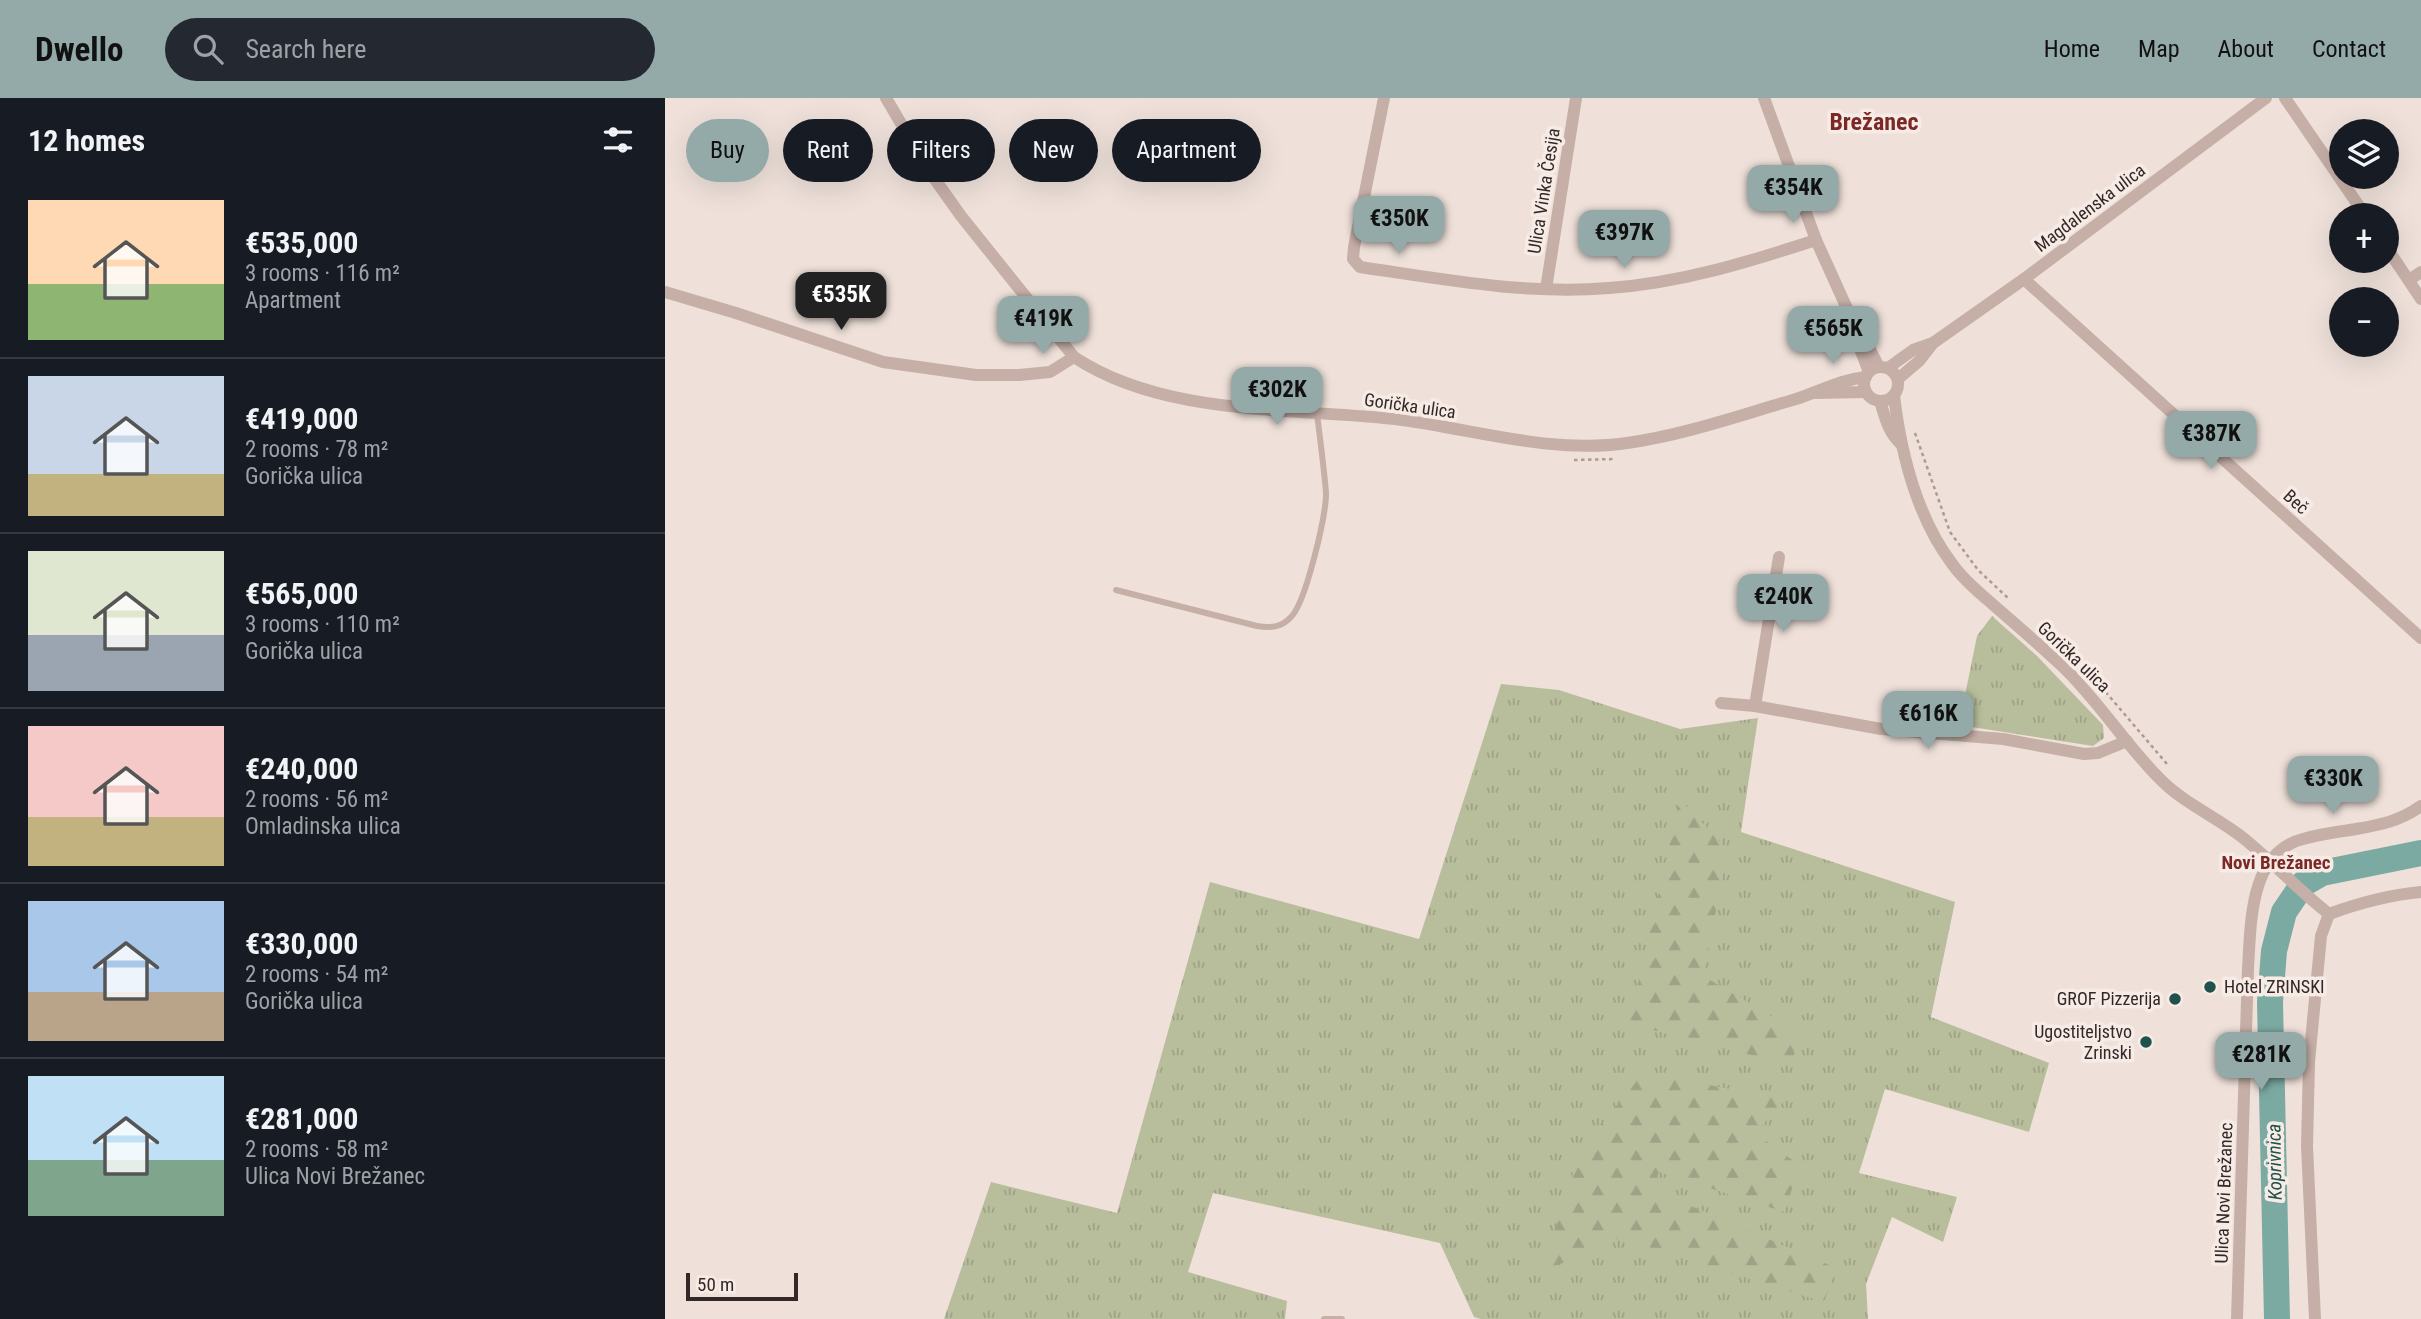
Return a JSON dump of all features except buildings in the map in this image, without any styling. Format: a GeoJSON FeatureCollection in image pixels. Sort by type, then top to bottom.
{"type":"FeatureCollection","features":[{"type":"Feature","properties":{"kind":"street","name":"Gorička ulica"},"geometry":{"type":"LineString","coordinates":[[886,98],[929,171],[961,216],[1074,357],[1094,370],[1139,389],[1262,410],[1403,421],[1545,444],[1585,447],[1662,437],[1812,393],[1830,384],[1876,371]]}},
{"type":"Feature","properties":{"kind":"street"},"geometry":{"type":"LineString","coordinates":[[1384,98],[1354,247],[1353,259],[1360,267],[1546,289],[1608,289],[1679,279],[1727,268],[1816,240]]}},
{"type":"Feature","properties":{"kind":"street","name":"Ulica Vinka Česija"},"geometry":{"type":"LineString","coordinates":[[1546,289],[1576,98]]}},
{"type":"Feature","properties":{"kind":"street"},"geometry":{"type":"LineString","coordinates":[[1765,98],[1816,240],[1859,335],[1859,346],[1876,371],[1898,379]]}},
{"type":"Feature","properties":{"kind":"street","name":"Magdalenska ulica"},"geometry":{"type":"LineString","coordinates":[[1933,343],[2024,279],[2266,98]]}},
{"type":"Feature","properties":{"kind":"street"},"geometry":{"type":"LineString","coordinates":[[2285,98],[2357,203]]}},
{"type":"Feature","properties":{"kind":"street"},"geometry":{"type":"LineString","coordinates":[[2399,265],[2421,299]]}},
{"type":"Feature","properties":{"kind":"street"},"geometry":{"type":"LineString","coordinates":[[2409,280],[2421,272]]}},
{"type":"Feature","properties":{"kind":"street","name":"Beč"},"geometry":{"type":"LineString","coordinates":[[2024,279],[2421,638]]}},
{"type":"Feature","properties":{"kind":"street"},"geometry":{"type":"LineString","coordinates":[[665,292],[883,362],[976,375],[1019,375],[1051,372],[1074,357]]}},
{"type":"Feature","properties":{"kind":"street"},"geometry":{"type":"LineString","coordinates":[[1898,379],[1894,396],[1880,401],[1872,399],[1866,392],[1876,371],[1913,350],[1933,343]]}},
{"type":"Feature","properties":{"kind":"street"},"geometry":{"type":"LineString","coordinates":[[1898,379],[1919,362],[1933,343]]}},
{"type":"Feature","properties":{"kind":"street","name":"Gorička ulica"},"geometry":{"type":"LineString","coordinates":[[1812,393],[1866,392]]}},
{"type":"Feature","properties":{"kind":"street","name":"Gorička ulica"},"geometry":{"type":"LineString","coordinates":[[1894,396],[1901,444],[1927,519],[1953,566],[2063,667],[2097,702],[2127,741],[2169,787],[2239,834],[2325,910]]}},
{"type":"Feature","properties":{"kind":"street","name":"Gorička ulica"},"geometry":{"type":"LineString","coordinates":[[1880,401],[1894,438],[1901,444]]}},
{"type":"Feature","properties":{"kind":"street"},"geometry":{"type":"LineString","coordinates":[[1755,706],[1779,556]]}},
{"type":"Feature","properties":{"kind":"street"},"geometry":{"type":"LineString","coordinates":[[1721,703],[1755,706],[1881,729],[2003,739],[2084,754],[2098,753],[2127,741]]}},
{"type":"Feature","properties":{"kind":"street"},"geometry":{"type":"LineString","coordinates":[[2268,860],[2300,839],[2390,823],[2406,817],[2421,806]]}},
{"type":"Feature","properties":{"kind":"street","name":"Ulica Novi Brežanec"},"geometry":{"type":"LineString","coordinates":[[2237,1319],[2251,927],[2257,890],[2268,860]]}},
{"type":"Feature","properties":{"kind":"street"},"geometry":{"type":"LineString","coordinates":[[2315,1319],[2307,1146],[2309,1076],[2325,910],[2398,894],[2421,892]]}},
{"type":"Feature","properties":{"kind":"lane"},"geometry":{"type":"LineString","coordinates":[[1116,590],[1269,628],[1286,622],[1294,615],[1301,600],[1326,495],[1317,413]]}},
{"type":"Feature","properties":{"kind":"lane"},"geometry":{"type":"LineString","coordinates":[[1324,1319],[1338,1319]]}},
{"type":"Feature","properties":{"kind":"path"},"geometry":{"type":"LineString","coordinates":[[1898,417],[1908,414],[1950,532],[1978,570],[2013,602]]}},
{"type":"Feature","properties":{"kind":"path"},"geometry":{"type":"LineString","coordinates":[[1569,460],[1623,458]]}},
{"type":"Feature","properties":{"kind":"path"},"geometry":{"type":"LineString","coordinates":[[2086,670],[2170,769]]}},
{"type":"Feature","properties":{"kind":"green space"},"geometry":{"type":"Polygon","coordinates":[[[1992,616],[2037,656],[2103,725],[2104,738],[2093,746],[1959,725],[1977,636],[1992,616]]]}},
{"type":"Feature","properties":{"kind":"green space"},"geometry":{"type":"Polygon","coordinates":[[[1501,684],[1559,690],[1680,729],[1758,718],[1741,832],[1955,902],[1931,1017],[2049,1063],[2029,1132],[1885,1089],[1859,1173],[1957,1197],[1943,1242],[1892,1217],[1866,1284],[1868,1319],[1481,1319],[1474,1317],[1440,1243],[1213,1193],[1188,1272],[1287,1301],[1285,1319],[944,1319],[991,1182],[1117,1213],[1210,882],[1419,939],[1501,684]]]}},
{"type":"Feature","properties":{"kind":"green space"},"geometry":{"type":"Polygon","coordinates":[[[1680,799],[1728,850],[1703,976],[1800,1033],[1791,1065],[1629,1024],[1680,799]]]}},
{"type":"Feature","properties":{"kind":"green space"},"geometry":{"type":"Polygon","coordinates":[[[1644,1072],[1785,1100],[1755,1133],[1799,1165],[1785,1212],[1659,1172],[1651,1189],[1836,1268],[1824,1302],[1619,1238],[1542,1272],[1580,1151],[1644,1072]]]}},
{"type":"Feature","properties":{"kind":"waterway","name":"Koprivnica"},"geometry":{"type":"LineString","coordinates":[[2277,1319],[2270,1002],[2274,951],[2284,912],[2303,884],[2322,873],[2421,853]]}},
{"type":"Feature","properties":{"kind":"place","name":"Hotel ZRINSKI"},"geometry":{"type":"Point","coordinates":[2210,987]}},
{"type":"Feature","properties":{"kind":"place","name":"GROF Pizzerija"},"geometry":{"type":"Point","coordinates":[2175,999]}},
{"type":"Feature","properties":{"kind":"place","name":"Ugostiteljstvo Zrinski"},"geometry":{"type":"Point","coordinates":[2146,1042]}},
{"type":"Feature","properties":{"kind":"district","name":"Brežanec"},"geometry":{"type":"Point","coordinates":[1874,122]}},
{"type":"Feature","properties":{"kind":"district","name":"Novi Brežanec"},"geometry":{"type":"Point","coordinates":[2276,862]}}]}
